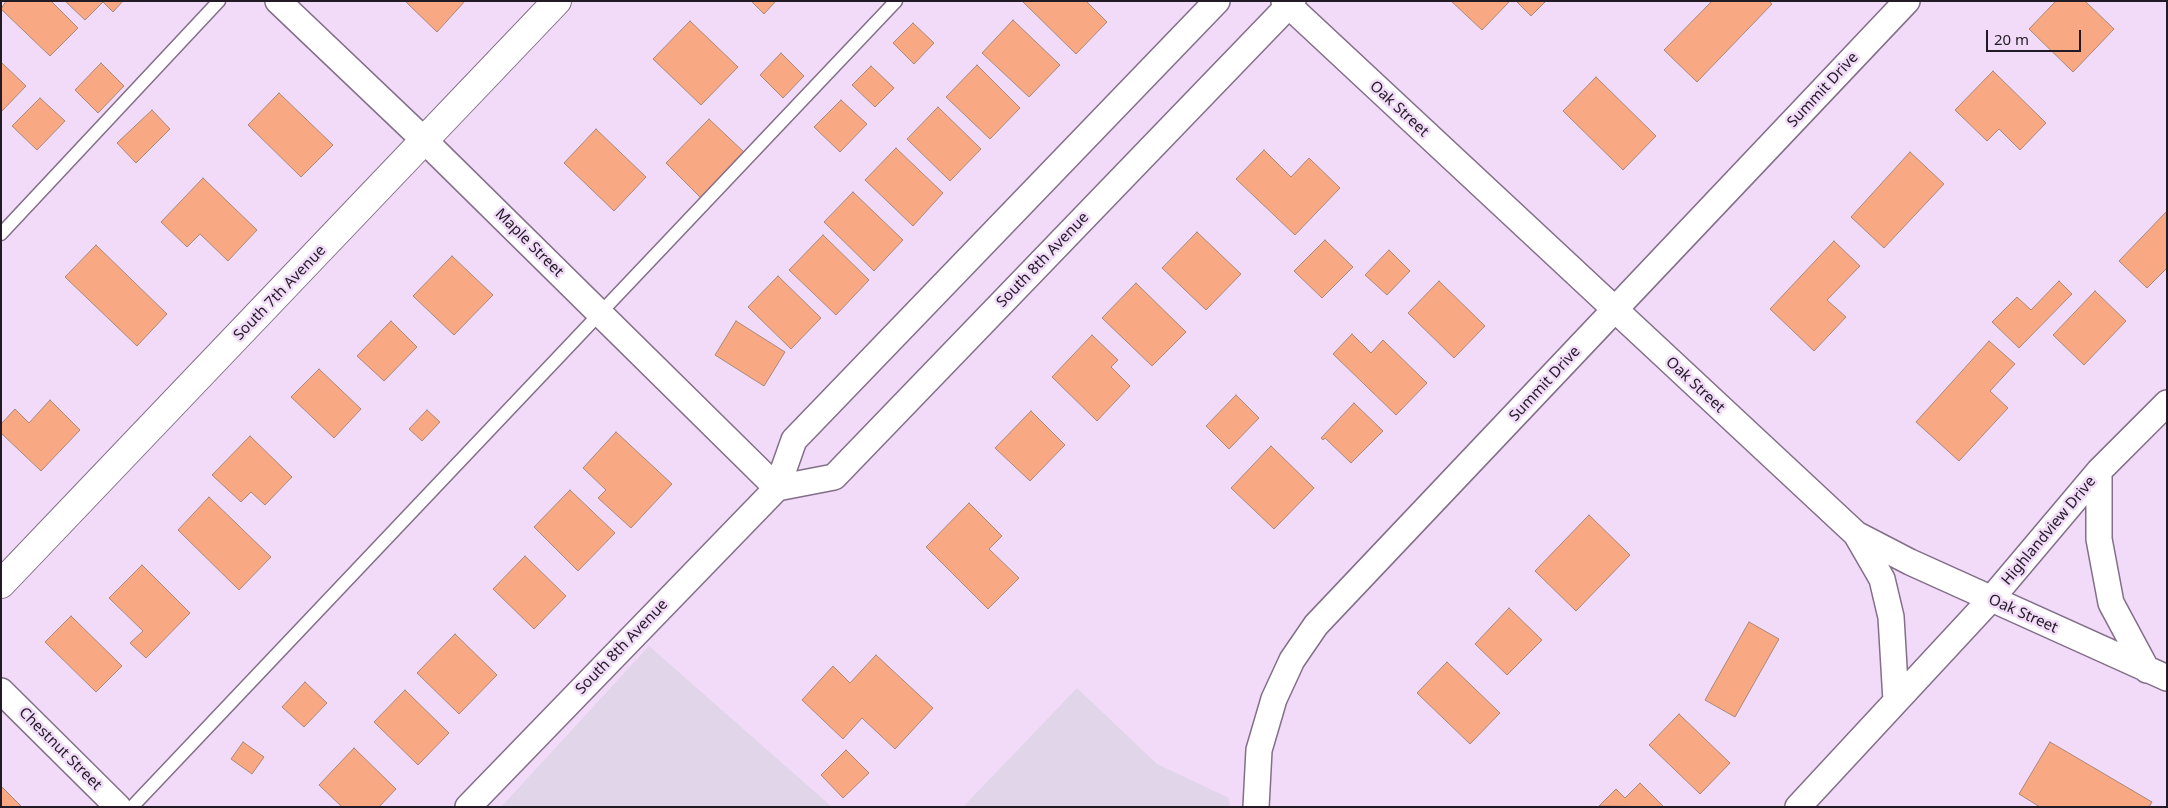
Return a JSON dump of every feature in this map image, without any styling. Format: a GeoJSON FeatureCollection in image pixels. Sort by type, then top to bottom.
{"type":"FeatureCollection","features":[{"type":"Feature","properties":{"kind":"street","name":"Maple Street"},"geometry":{"type":"LineString","coordinates":[[278,1],[425,141],[777,488]]}},
{"type":"Feature","properties":{"kind":"street","name":"South 7th Avenue"},"geometry":{"type":"LineString","coordinates":[[1,584],[557,1]]}},
{"type":"Feature","properties":{"kind":"street","name":"South 8th Avenue"},"geometry":{"type":"LineString","coordinates":[[468,807],[777,488],[794,440],[1217,1]]}},
{"type":"Feature","properties":{"kind":"street","name":"Summit Drive"},"geometry":{"type":"LineString","coordinates":[[1256,807],[1259,750],[1274,699],[1292,660],[1316,625],[1616,311],[1907,1]]}},
{"type":"Feature","properties":{"kind":"street","name":"South 8th Avenue"},"geometry":{"type":"LineString","coordinates":[[777,488],[834,477],[1289,3]]}},
{"type":"Feature","properties":{"kind":"street","name":"Oak Street"},"geometry":{"type":"LineString","coordinates":[[1289,3],[1856,534],[1910,562],[2157,674]]}},
{"type":"Feature","properties":{"kind":"street","name":"Highlandview Drive"},"geometry":{"type":"LineString","coordinates":[[1798,807],[1991,599],[2100,471],[2167,403]]}},
{"type":"Feature","properties":{"kind":"street","name":"Highlandview Drive"},"geometry":{"type":"LineString","coordinates":[[2100,471],[2099,539],[2111,604],[2157,674]]}},
{"type":"Feature","properties":{"kind":"street"},"geometry":{"type":"LineString","coordinates":[[1856,534],[1882,579],[1891,617],[1896,701]]}},
{"type":"Feature","properties":{"kind":"street","name":"Chestnut Street"},"geometry":{"type":"LineString","coordinates":[[1,691],[118,807]]}},
{"type":"Feature","properties":{"kind":"lane"},"geometry":{"type":"LineString","coordinates":[[1,234],[219,1]]}},
{"type":"Feature","properties":{"kind":"lane"},"geometry":{"type":"LineString","coordinates":[[132,807],[896,1]]}},
{"type":"Feature","properties":{"kind":"shaded area"},"geometry":{"type":"Polygon","coordinates":[[[649,646],[832,807],[501,807],[649,646]]]}},
{"type":"Feature","properties":{"kind":"shaded area"},"geometry":{"type":"Polygon","coordinates":[[[1077,688],[1157,764],[1229,798],[1230,807],[963,807],[1077,688]]]}},
{"type":"Feature","properties":{"kind":"building"},"geometry":{"type":"Polygon","coordinates":[[[6,1],[51,1],[78,28],[50,56],[1,9],[6,1]]]}},
{"type":"Feature","properties":{"kind":"building"},"geometry":{"type":"Polygon","coordinates":[[[65,1],[123,1],[113,12],[103,2],[85,20],[65,1]]]}},
{"type":"Feature","properties":{"kind":"building"},"geometry":{"type":"Polygon","coordinates":[[[405,1],[465,1],[437,32],[405,1]]]}},
{"type":"Feature","properties":{"kind":"building"},"geometry":{"type":"Polygon","coordinates":[[[751,1],[776,1],[764,14],[751,1]]]}},
{"type":"Feature","properties":{"kind":"building"},"geometry":{"type":"Polygon","coordinates":[[[1022,1],[1086,1],[1107,22],[1076,54],[1022,1]]]}},
{"type":"Feature","properties":{"kind":"building"},"geometry":{"type":"Polygon","coordinates":[[[1451,1],[1510,1],[1482,30],[1451,1]]]}},
{"type":"Feature","properties":{"kind":"building"},"geometry":{"type":"Polygon","coordinates":[[[1516,1],[1546,1],[1531,16],[1516,1]]]}},
{"type":"Feature","properties":{"kind":"building"},"geometry":{"type":"Polygon","coordinates":[[[1712,1],[1769,1],[1772,4],[1697,82],[1664,50],[1712,1]]]}},
{"type":"Feature","properties":{"kind":"building"},"geometry":{"type":"Polygon","coordinates":[[[2056,1],[2085,1],[2114,29],[2073,72],[2029,29],[2056,1]]]}},
{"type":"Feature","properties":{"kind":"building"},"geometry":{"type":"Polygon","coordinates":[[[1013,20],[1060,65],[1029,97],[982,53],[1013,20]]]}},
{"type":"Feature","properties":{"kind":"building"},"geometry":{"type":"Polygon","coordinates":[[[690,21],[738,67],[701,105],[653,59],[690,21]]]}},
{"type":"Feature","properties":{"kind":"building"},"geometry":{"type":"Polygon","coordinates":[[[913,23],[934,43],[914,64],[893,43],[913,23]]]}},
{"type":"Feature","properties":{"kind":"building"},"geometry":{"type":"Polygon","coordinates":[[[781,53],[804,76],[783,98],[760,75],[781,53]]]}},
{"type":"Feature","properties":{"kind":"building"},"geometry":{"type":"Polygon","coordinates":[[[1,62],[26,86],[1,112],[1,62]]]}},
{"type":"Feature","properties":{"kind":"building"},"geometry":{"type":"Polygon","coordinates":[[[101,63],[124,86],[98,113],[75,90],[101,63]]]}},
{"type":"Feature","properties":{"kind":"building"},"geometry":{"type":"Polygon","coordinates":[[[977,65],[1020,108],[990,139],[946,97],[977,65]]]}},
{"type":"Feature","properties":{"kind":"building"},"geometry":{"type":"Polygon","coordinates":[[[871,66],[894,88],[875,107],[852,85],[871,66]]]}},
{"type":"Feature","properties":{"kind":"building"},"geometry":{"type":"Polygon","coordinates":[[[1993,71],[2046,123],[2020,150],[1999,129],[1987,141],[1955,110],[1993,71]]]}},
{"type":"Feature","properties":{"kind":"building"},"geometry":{"type":"Polygon","coordinates":[[[1596,77],[1656,136],[1623,170],[1563,111],[1596,77]]]}},
{"type":"Feature","properties":{"kind":"building"},"geometry":{"type":"Polygon","coordinates":[[[279,93],[333,145],[301,177],[248,125],[279,93]]]}},
{"type":"Feature","properties":{"kind":"building"},"geometry":{"type":"Polygon","coordinates":[[[40,98],[65,121],[37,150],[12,126],[40,98]]]}},
{"type":"Feature","properties":{"kind":"building"},"geometry":{"type":"Polygon","coordinates":[[[841,100],[867,124],[840,152],[814,127],[841,100]]]}},
{"type":"Feature","properties":{"kind":"building"},"geometry":{"type":"Polygon","coordinates":[[[938,107],[981,149],[950,181],[907,139],[938,107]]]}},
{"type":"Feature","properties":{"kind":"building"},"geometry":{"type":"Polygon","coordinates":[[[152,110],[170,129],[136,163],[117,143],[152,110]]]}},
{"type":"Feature","properties":{"kind":"building"},"geometry":{"type":"Polygon","coordinates":[[[709,119],[746,154],[702,199],[666,163],[709,119]]]}},
{"type":"Feature","properties":{"kind":"building"},"geometry":{"type":"Polygon","coordinates":[[[596,129],[646,177],[614,211],[564,163],[596,129]]]}},
{"type":"Feature","properties":{"kind":"building"},"geometry":{"type":"Polygon","coordinates":[[[896,148],[943,193],[913,226],[865,180],[896,148]]]}},
{"type":"Feature","properties":{"kind":"building"},"geometry":{"type":"Polygon","coordinates":[[[1264,150],[1291,177],[1309,158],[1340,188],[1295,235],[1236,179],[1264,150]]]}},
{"type":"Feature","properties":{"kind":"building"},"geometry":{"type":"Polygon","coordinates":[[[1910,152],[1944,184],[1884,248],[1851,217],[1910,152]]]}},
{"type":"Feature","properties":{"kind":"building"},"geometry":{"type":"Polygon","coordinates":[[[203,178],[257,230],[228,261],[200,234],[187,247],[161,222],[203,178]]]}},
{"type":"Feature","properties":{"kind":"building"},"geometry":{"type":"Polygon","coordinates":[[[853,192],[903,240],[874,271],[824,222],[853,192]]]}},
{"type":"Feature","properties":{"kind":"building"},"geometry":{"type":"Polygon","coordinates":[[[2167,211],[2167,268],[2147,288],[2119,261],[2167,211]]]}},
{"type":"Feature","properties":{"kind":"building"},"geometry":{"type":"Polygon","coordinates":[[[1197,232],[1241,274],[1206,310],[1162,268],[1197,232]]]}},
{"type":"Feature","properties":{"kind":"building"},"geometry":{"type":"Polygon","coordinates":[[[823,235],[869,280],[836,315],[789,270],[823,235]]]}},
{"type":"Feature","properties":{"kind":"building"},"geometry":{"type":"Polygon","coordinates":[[[1325,240],[1353,267],[1322,298],[1294,271],[1325,240]]]}},
{"type":"Feature","properties":{"kind":"building"},"geometry":{"type":"Polygon","coordinates":[[[1834,241],[1860,266],[1827,300],[1846,317],[1814,351],[1770,309],[1834,241]]]}},
{"type":"Feature","properties":{"kind":"building"},"geometry":{"type":"Polygon","coordinates":[[[96,245],[167,314],[137,346],[65,277],[96,245]]]}},
{"type":"Feature","properties":{"kind":"building"},"geometry":{"type":"Polygon","coordinates":[[[1389,250],[1410,271],[1387,295],[1365,275],[1389,250]]]}},
{"type":"Feature","properties":{"kind":"building"},"geometry":{"type":"Polygon","coordinates":[[[452,256],[493,295],[454,335],[413,296],[452,256]]]}},
{"type":"Feature","properties":{"kind":"building"},"geometry":{"type":"Polygon","coordinates":[[[778,276],[821,318],[791,349],[748,307],[778,276]]]}},
{"type":"Feature","properties":{"kind":"building"},"geometry":{"type":"Polygon","coordinates":[[[1439,281],[1485,326],[1454,358],[1408,313],[1439,281]]]}},
{"type":"Feature","properties":{"kind":"building"},"geometry":{"type":"Polygon","coordinates":[[[2059,281],[2072,294],[2019,348],[1992,322],[2017,297],[2031,310],[2059,281]]]}},
{"type":"Feature","properties":{"kind":"building"},"geometry":{"type":"Polygon","coordinates":[[[1136,283],[1186,332],[1152,366],[1102,318],[1136,283]]]}},
{"type":"Feature","properties":{"kind":"building"},"geometry":{"type":"Polygon","coordinates":[[[2095,291],[2126,321],[2084,365],[2053,335],[2095,291]]]}},
{"type":"Feature","properties":{"kind":"building"},"geometry":{"type":"Polygon","coordinates":[[[391,321],[417,347],[384,381],[357,356],[391,321]]]}},
{"type":"Feature","properties":{"kind":"building"},"geometry":{"type":"Polygon","coordinates":[[[736,321],[785,352],[764,386],[715,355],[736,321]]]}},
{"type":"Feature","properties":{"kind":"building"},"geometry":{"type":"Polygon","coordinates":[[[1352,334],[1371,353],[1383,340],[1427,383],[1396,415],[1333,354],[1352,334]]]}},
{"type":"Feature","properties":{"kind":"building"},"geometry":{"type":"Polygon","coordinates":[[[1092,335],[1118,360],[1111,367],[1130,386],[1097,421],[1052,377],[1092,335]]]}},
{"type":"Feature","properties":{"kind":"building"},"geometry":{"type":"Polygon","coordinates":[[[1989,341],[2015,364],[1990,391],[2008,408],[1959,461],[1916,422],[1989,341]]]}},
{"type":"Feature","properties":{"kind":"building"},"geometry":{"type":"Polygon","coordinates":[[[319,369],[361,409],[334,438],[291,397],[319,369]]]}},
{"type":"Feature","properties":{"kind":"building"},"geometry":{"type":"Polygon","coordinates":[[[1236,395],[1259,418],[1229,449],[1206,426],[1236,395]]]}},
{"type":"Feature","properties":{"kind":"building"},"geometry":{"type":"Polygon","coordinates":[[[50,400],[80,430],[41,471],[1,433],[1,424],[15,409],[29,423],[50,400]]]}},
{"type":"Feature","properties":{"kind":"building"},"geometry":{"type":"Polygon","coordinates":[[[1354,403],[1383,431],[1351,463],[1325,438],[1323,440],[1321,438],[1354,403]]]}},
{"type":"Feature","properties":{"kind":"building"},"geometry":{"type":"Polygon","coordinates":[[[427,410],[440,422],[422,441],[409,429],[427,410]]]}},
{"type":"Feature","properties":{"kind":"building"},"geometry":{"type":"Polygon","coordinates":[[[1031,411],[1065,445],[1030,481],[995,448],[1031,411]]]}},
{"type":"Feature","properties":{"kind":"building"},"geometry":{"type":"Polygon","coordinates":[[[616,432],[672,484],[631,528],[598,498],[606,490],[583,468],[616,432]]]}},
{"type":"Feature","properties":{"kind":"building"},"geometry":{"type":"Polygon","coordinates":[[[250,436],[292,477],[265,505],[251,492],[241,502],[212,475],[250,436]]]}},
{"type":"Feature","properties":{"kind":"building"},"geometry":{"type":"Polygon","coordinates":[[[1271,446],[1314,488],[1274,529],[1231,488],[1271,446]]]}},
{"type":"Feature","properties":{"kind":"building"},"geometry":{"type":"Polygon","coordinates":[[[570,490],[615,533],[578,571],[534,527],[570,490]]]}},
{"type":"Feature","properties":{"kind":"building"},"geometry":{"type":"Polygon","coordinates":[[[209,497],[271,557],[239,590],[178,530],[209,497]]]}},
{"type":"Feature","properties":{"kind":"building"},"geometry":{"type":"Polygon","coordinates":[[[969,503],[1002,536],[989,549],[1019,578],[988,609],[926,547],[969,503]]]}},
{"type":"Feature","properties":{"kind":"building"},"geometry":{"type":"Polygon","coordinates":[[[1589,515],[1630,555],[1576,611],[1535,571],[1589,515]]]}},
{"type":"Feature","properties":{"kind":"building"},"geometry":{"type":"Polygon","coordinates":[[[525,556],[566,596],[534,629],[493,589],[525,556]]]}},
{"type":"Feature","properties":{"kind":"building"},"geometry":{"type":"Polygon","coordinates":[[[142,565],[190,613],[146,658],[130,643],[143,631],[109,598],[142,565]]]}},
{"type":"Feature","properties":{"kind":"building"},"geometry":{"type":"Polygon","coordinates":[[[1509,608],[1542,640],[1507,675],[1475,644],[1509,608]]]}},
{"type":"Feature","properties":{"kind":"building"},"geometry":{"type":"Polygon","coordinates":[[[71,616],[122,666],[96,692],[45,642],[71,616]]]}},
{"type":"Feature","properties":{"kind":"building"},"geometry":{"type":"Polygon","coordinates":[[[1749,622],[1779,639],[1735,717],[1705,700],[1749,622]]]}},
{"type":"Feature","properties":{"kind":"building"},"geometry":{"type":"Polygon","coordinates":[[[455,634],[497,675],[459,714],[417,673],[455,634]]]}},
{"type":"Feature","properties":{"kind":"building"},"geometry":{"type":"Polygon","coordinates":[[[876,655],[933,708],[895,749],[862,718],[843,739],[802,700],[833,666],[850,683],[876,655]]]}},
{"type":"Feature","properties":{"kind":"building"},"geometry":{"type":"Polygon","coordinates":[[[1447,662],[1500,713],[1470,744],[1417,693],[1447,662]]]}},
{"type":"Feature","properties":{"kind":"building"},"geometry":{"type":"Polygon","coordinates":[[[305,682],[327,703],[304,727],[282,707],[305,682]]]}},
{"type":"Feature","properties":{"kind":"building"},"geometry":{"type":"Polygon","coordinates":[[[405,690],[449,733],[418,765],[374,722],[405,690]]]}},
{"type":"Feature","properties":{"kind":"building"},"geometry":{"type":"Polygon","coordinates":[[[1679,714],[1730,763],[1700,794],[1649,745],[1679,714]]]}},
{"type":"Feature","properties":{"kind":"building"},"geometry":{"type":"Polygon","coordinates":[[[243,742],[264,757],[252,774],[231,759],[243,742]]]}},
{"type":"Feature","properties":{"kind":"building"},"geometry":{"type":"Polygon","coordinates":[[[2050,742],[2152,802],[2149,807],[2040,807],[2019,794],[2050,742]]]}},
{"type":"Feature","properties":{"kind":"building"},"geometry":{"type":"Polygon","coordinates":[[[354,748],[396,789],[379,807],[342,807],[319,785],[354,748]]]}},
{"type":"Feature","properties":{"kind":"building"},"geometry":{"type":"Polygon","coordinates":[[[846,750],[869,773],[843,798],[821,775],[846,750]]]}},
{"type":"Feature","properties":{"kind":"building"},"geometry":{"type":"Polygon","coordinates":[[[1640,783],[1664,807],[1599,806],[1616,789],[1625,798],[1640,783]]]}},
{"type":"Feature","properties":{"kind":"building"},"geometry":{"type":"Polygon","coordinates":[[[1,786],[22,807],[1,807],[1,786]]]}}]}
